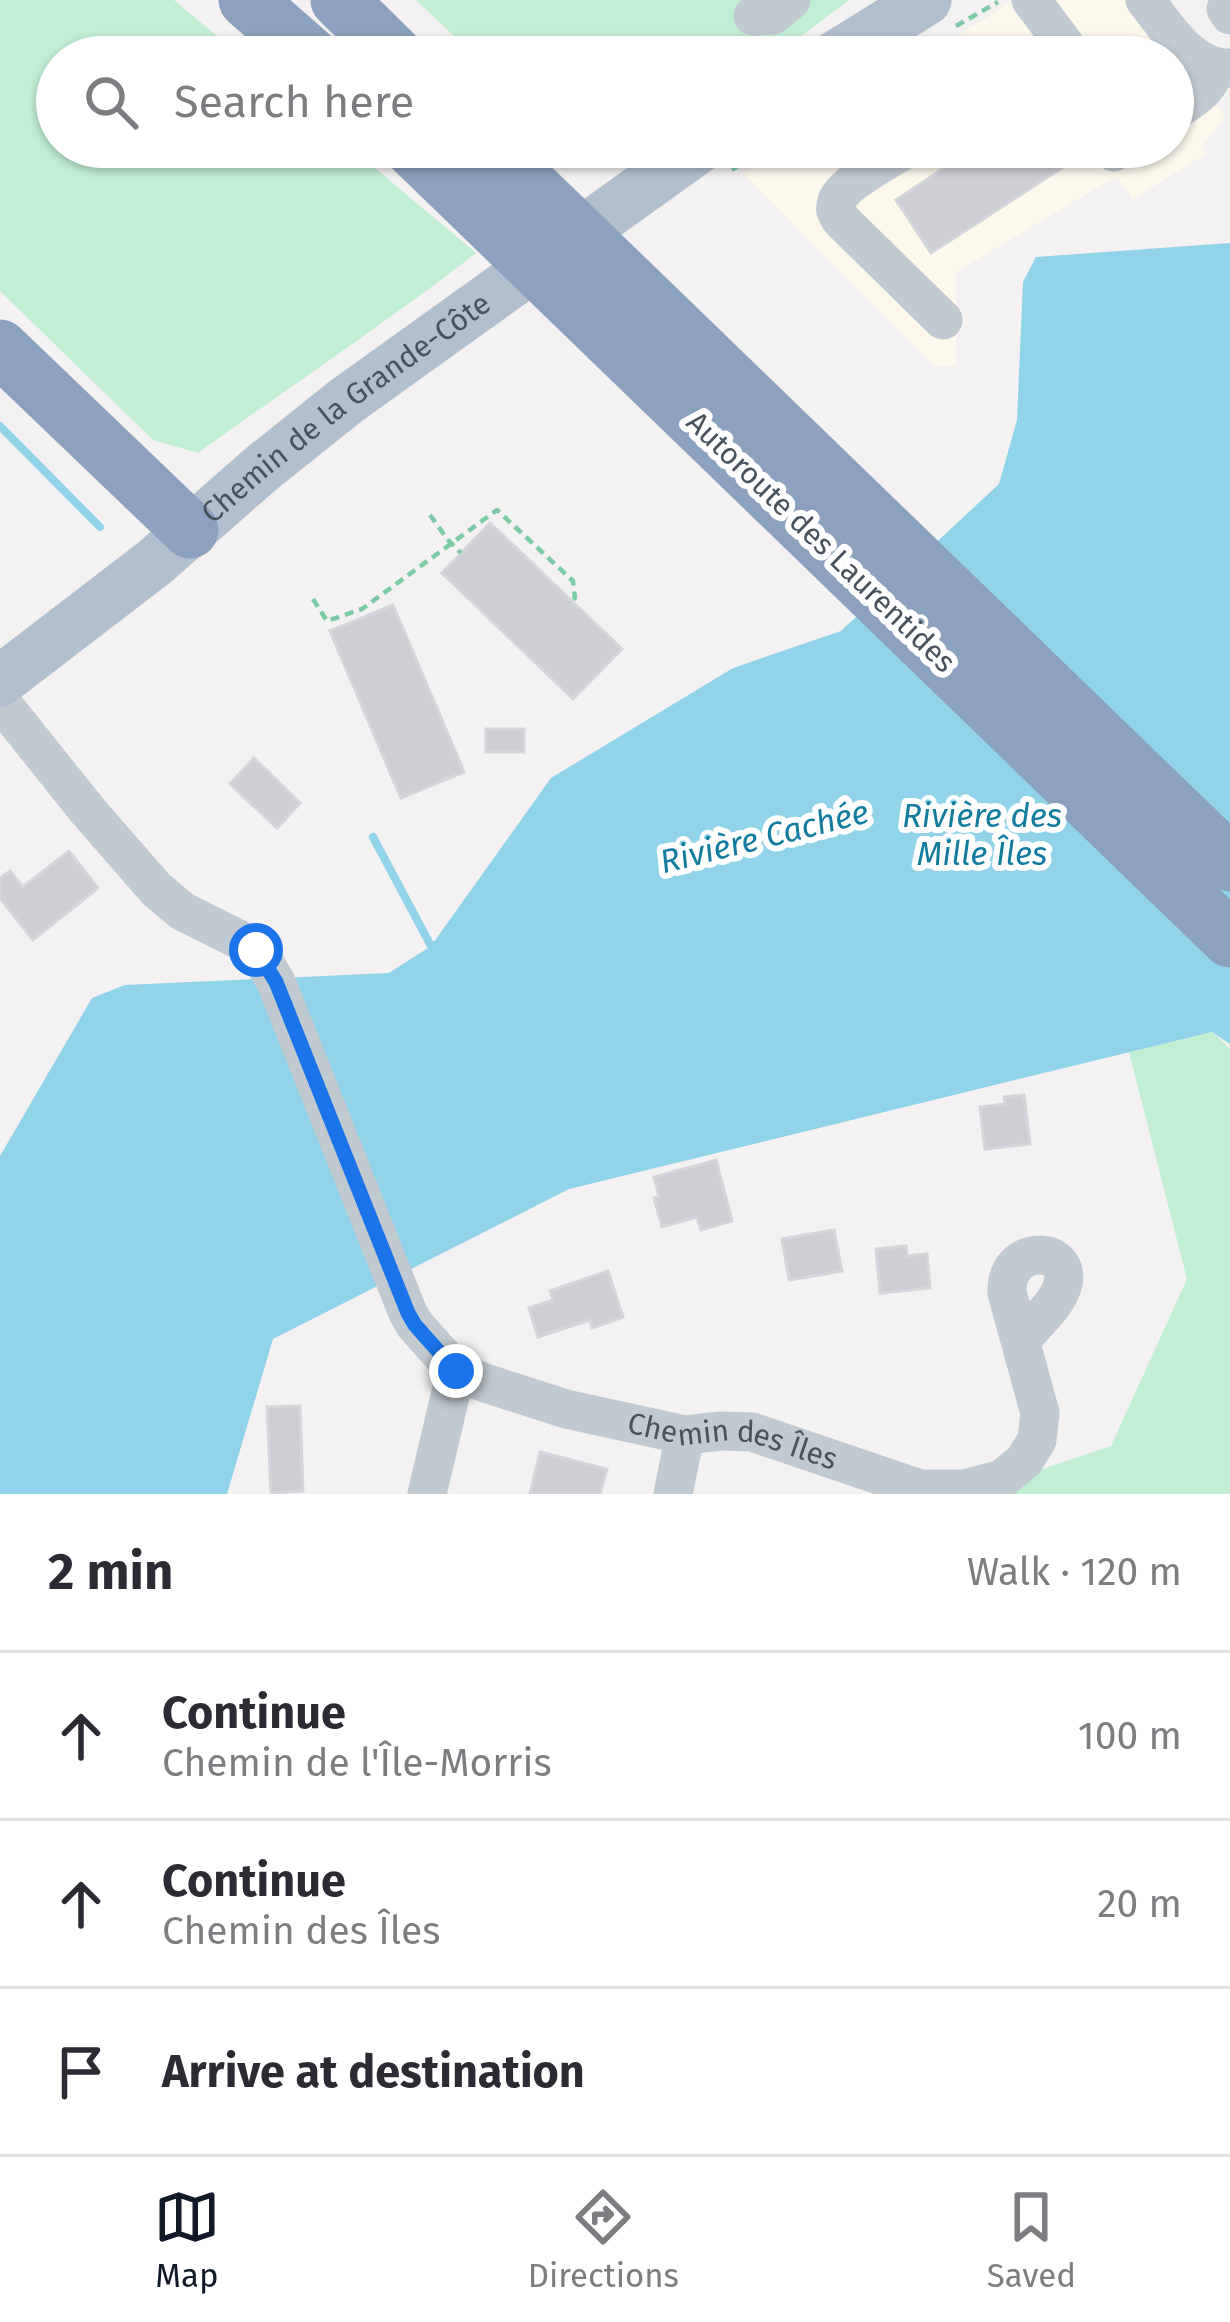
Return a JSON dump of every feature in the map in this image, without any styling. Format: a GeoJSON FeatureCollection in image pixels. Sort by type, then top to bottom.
{"type":"FeatureCollection","features":[{"type":"Feature","properties":{"kind":"highway"},"geometry":{"type":"LineString","coordinates":[[247,0],[288,36]]}},
{"type":"Feature","properties":{"kind":"highway"},"geometry":{"type":"LineString","coordinates":[[339,0],[376,36]]}},
{"type":"Feature","properties":{"kind":"highway","name":"Autoroute des Laurentides"},"geometry":{"type":"LineString","coordinates":[[435,168],[1230,863]]}},
{"type":"Feature","properties":{"kind":"highway","name":"Autoroute des Laurentides"},"geometry":{"type":"LineString","coordinates":[[509,168],[1230,939]]}},
{"type":"Feature","properties":{"kind":"highway"},"geometry":{"type":"LineString","coordinates":[[0,348],[190,530]]}},
{"type":"Feature","properties":{"kind":"main road"},"geometry":{"type":"LineString","coordinates":[[868,36],[926,0]]}},
{"type":"Feature","properties":{"kind":"main road","name":"Chemin de la Grande-Côte"},"geometry":{"type":"LineString","coordinates":[[0,680],[155,562],[287,448],[670,168]]}},
{"type":"Feature","properties":{"kind":"street"},"geometry":{"type":"LineString","coordinates":[[753,16],[773,15],[791,0]]}},
{"type":"Feature","properties":{"kind":"street"},"geometry":{"type":"LineString","coordinates":[[1031,0],[1057,36]]}},
{"type":"Feature","properties":{"kind":"street"},"geometry":{"type":"LineString","coordinates":[[1145,0],[1176,36]]}},
{"type":"Feature","properties":{"kind":"street"},"geometry":{"type":"LineString","coordinates":[[1194,56],[1222,68],[1194,97]]}},
{"type":"Feature","properties":{"kind":"street"},"geometry":{"type":"LineString","coordinates":[[877,168],[847,188],[836,202],[836,211],[943,320]]}},
{"type":"Feature","properties":{"kind":"street","name":"Chemin des Îles"},"geometry":{"type":"LineString","coordinates":[[0,701],[156,889],[182,910],[250,945],[261,957],[276,982],[408,1313],[456,1371],[566,1409],[685,1435],[752,1432],[920,1489],[964,1489],[1002,1479],[1024,1462],[1037,1440],[1040,1413],[1021,1340]]}},
{"type":"Feature","properties":{"kind":"street"},"geometry":{"type":"LineString","coordinates":[[427,1494],[456,1371]]}},
{"type":"Feature","properties":{"kind":"street"},"geometry":{"type":"LineString","coordinates":[[673,1494],[685,1435]]}},
{"type":"Feature","properties":{"kind":"path"},"geometry":{"type":"LineString","coordinates":[[314,599],[327,621],[356,611],[497,510],[573,581],[575,598],[571,601]]}},
{"type":"Feature","properties":{"kind":"path"},"geometry":{"type":"LineString","coordinates":[[430,515],[461,553]]}},
{"type":"Feature","properties":{"kind":"path"},"geometry":{"type":"LineString","coordinates":[[356,611],[358,620]]}},
{"type":"Feature","properties":{"kind":"shaded area"},"geometry":{"type":"Polygon","coordinates":[[[1015,0],[1126,0],[1155,36],[956,36],[1015,0]]]}},
{"type":"Feature","properties":{"kind":"shaded area"},"geometry":{"type":"Polygon","coordinates":[[[1194,81],[1225,116],[1202,147],[1207,153],[1194,161],[1194,81]]]}},
{"type":"Feature","properties":{"kind":"shaded area"},"geometry":{"type":"Polygon","coordinates":[[[750,168],[1183,168],[1133,199],[1117,176],[956,272],[956,366],[934,366],[743,173],[750,168]]]}},
{"type":"Feature","properties":{"kind":"green space"},"geometry":{"type":"Polygon","coordinates":[[[0,0],[174,0],[217,36],[36,36],[36,168],[375,168],[476,253],[198,453],[153,440],[0,291],[0,0]]]}},
{"type":"Feature","properties":{"kind":"green space"},"geometry":{"type":"Polygon","coordinates":[[[416,0],[849,0],[801,36],[454,36],[416,0]]]}},
{"type":"Feature","properties":{"kind":"green space"},"geometry":{"type":"Polygon","coordinates":[[[1213,1032],[1230,1049],[1230,1494],[969,1494],[1111,1446],[1187,1279],[1129,1052],[1213,1032]]]}},
{"type":"Feature","properties":{"kind":"water","name":"Rivière des Mille Îles"},"geometry":{"type":"Polygon","coordinates":[[[1230,243],[1230,1044],[1212,1032],[569,1189],[273,1339],[227,1494],[0,1494],[0,1156],[92,998],[125,985],[389,973],[431,946],[551,778],[733,668],[841,631],[999,484],[1017,420],[1023,282],[1036,257],[1230,243]]]}},
{"type":"Feature","properties":{"kind":"building"},"geometry":{"type":"Polygon","coordinates":[[[944,168],[1062,168],[931,253],[896,200],[944,168]]]}},
{"type":"Feature","properties":{"kind":"building"},"geometry":{"type":"Polygon","coordinates":[[[490,523],[622,649],[573,699],[442,573],[490,523]]]}},
{"type":"Feature","properties":{"kind":"building"},"geometry":{"type":"Polygon","coordinates":[[[393,605],[464,772],[401,798],[330,631],[393,605]]]}},
{"type":"Feature","properties":{"kind":"building"},"geometry":{"type":"Polygon","coordinates":[[[486,729],[524,729],[524,752],[486,752],[486,729]]]}},
{"type":"Feature","properties":{"kind":"building"},"geometry":{"type":"Polygon","coordinates":[[[254,758],[300,803],[277,828],[230,784],[254,758]]]}},
{"type":"Feature","properties":{"kind":"building"},"geometry":{"type":"Polygon","coordinates":[[[69,851],[98,888],[33,940],[0,898],[0,878],[10,871],[23,887],[69,851]]]}},
{"type":"Feature","properties":{"kind":"building"},"geometry":{"type":"Polygon","coordinates":[[[1024,1095],[1030,1144],[985,1149],[980,1107],[1005,1104],[1004,1097],[1024,1095]]]}},
{"type":"Feature","properties":{"kind":"building"},"geometry":{"type":"Polygon","coordinates":[[[716,1160],[732,1221],[701,1230],[697,1217],[662,1227],[654,1177],[716,1160]]]}},
{"type":"Feature","properties":{"kind":"building"},"geometry":{"type":"Polygon","coordinates":[[[834,1230],[842,1271],[789,1280],[782,1239],[834,1230]]]}},
{"type":"Feature","properties":{"kind":"building"},"geometry":{"type":"Polygon","coordinates":[[[906,1246],[907,1256],[927,1254],[930,1288],[880,1293],[876,1249],[906,1246]]]}},
{"type":"Feature","properties":{"kind":"building"},"geometry":{"type":"Polygon","coordinates":[[[608,1271],[623,1317],[592,1328],[590,1320],[538,1337],[529,1308],[553,1300],[550,1291],[608,1271]]]}},
{"type":"Feature","properties":{"kind":"building"},"geometry":{"type":"Polygon","coordinates":[[[300,1406],[303,1491],[271,1493],[267,1407],[300,1406]]]}},
{"type":"Feature","properties":{"kind":"building"},"geometry":{"type":"Polygon","coordinates":[[[540,1452],[607,1469],[600,1494],[530,1494],[540,1452]]]}},
{"type":"Feature","properties":{"kind":"waterway","name":"Rivière Cachée"},"geometry":{"type":"LineString","coordinates":[[0,426],[100,527]]}},
{"type":"Feature","properties":{"kind":"waterway","name":"Rivière Cachée"},"geometry":{"type":"LineString","coordinates":[[373,837],[431,946],[438,944]]}},
{"type":"Feature","properties":{"kind":"route"},"geometry":{"type":"LineString","coordinates":[[256,950],[276,982],[408,1313],[456,1371]]}}]}
